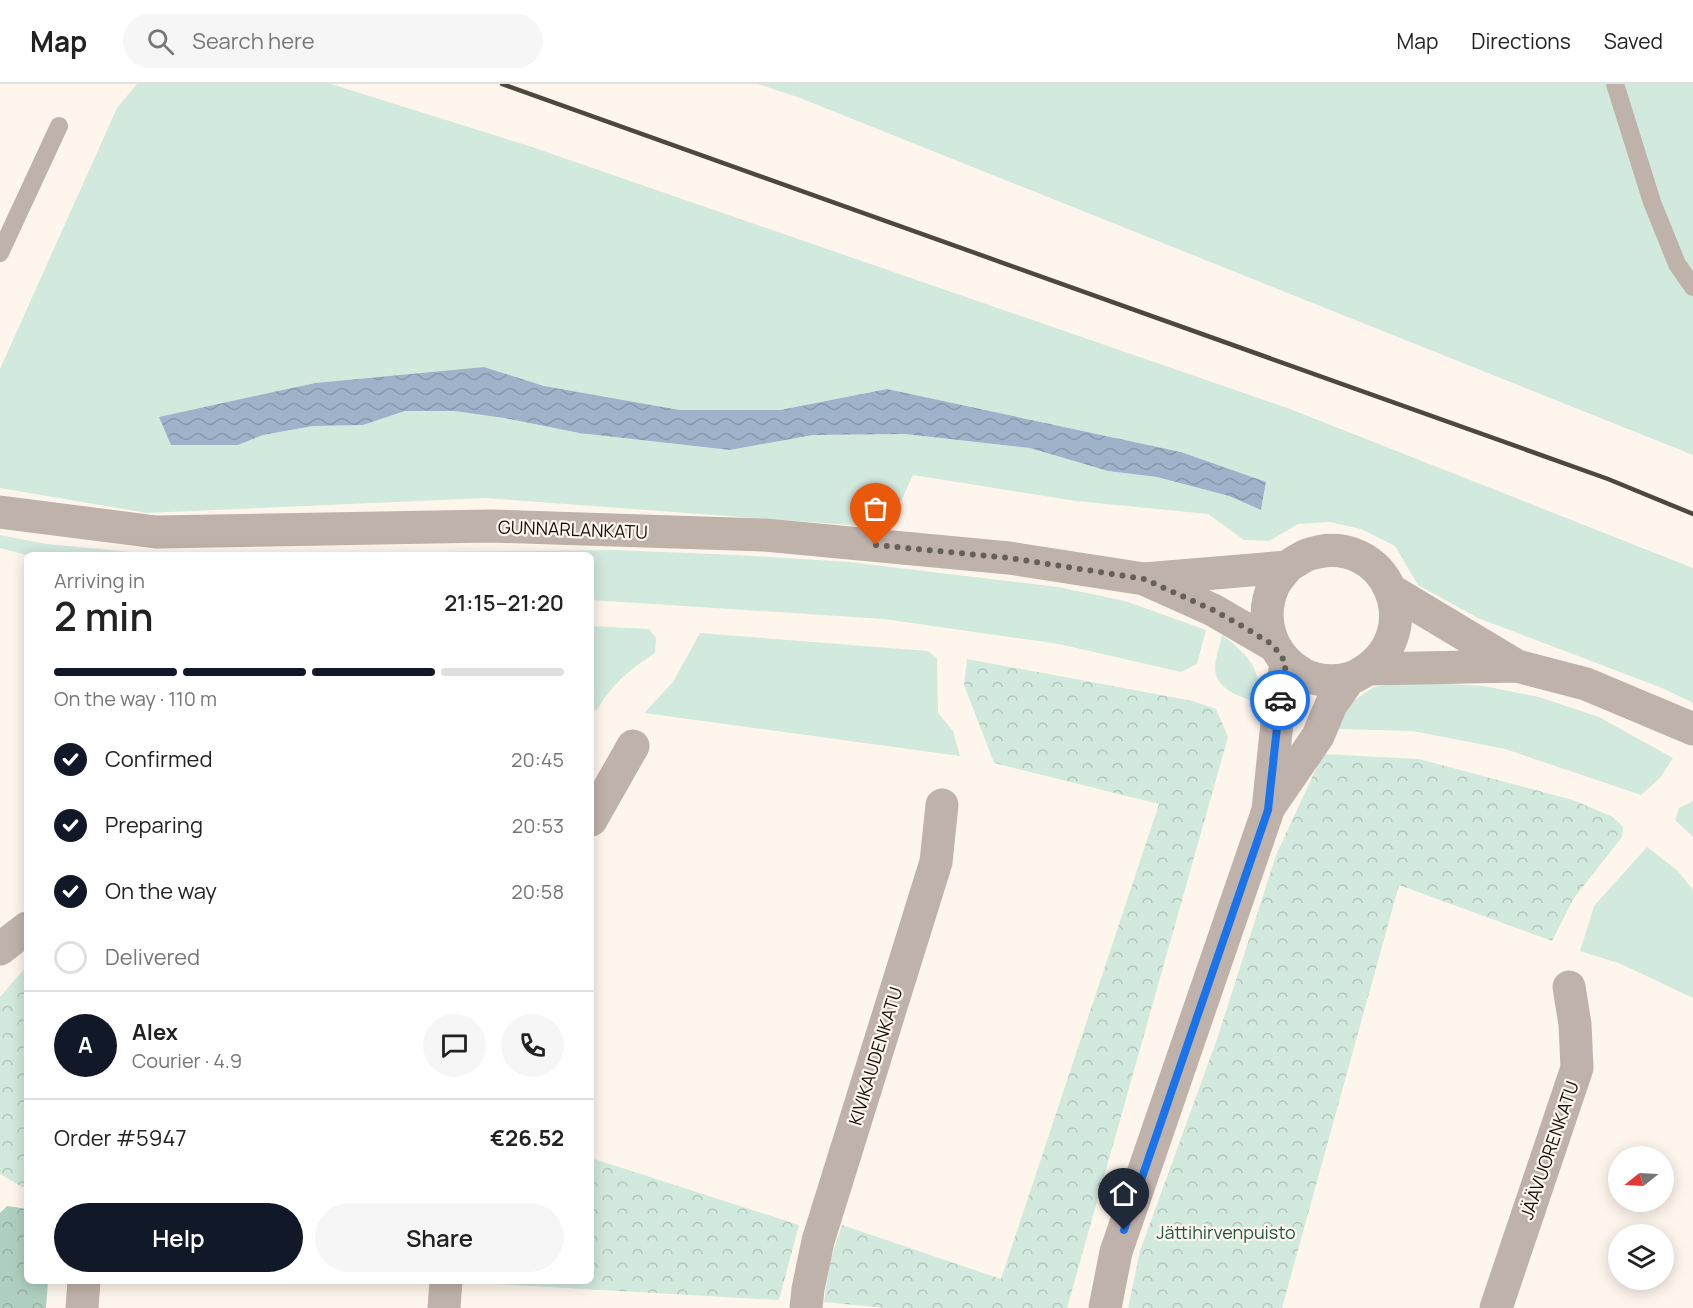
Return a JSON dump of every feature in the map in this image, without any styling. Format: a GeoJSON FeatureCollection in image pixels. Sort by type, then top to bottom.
{"type":"FeatureCollection","features":[{"type":"Feature","properties":{"kind":"street","name":"GUNNARLANKATU"},"geometry":{"type":"LineString","coordinates":[[0,512],[156,532],[491,526],[765,534],[1010,558],[1144,579],[1287,567]]}},
{"type":"Feature","properties":{"kind":"street"},"geometry":{"type":"LineString","coordinates":[[1268,810],[1318,736],[1331,705],[1360,674],[1385,652],[1395,632],[1396,611],[1392,591],[1381,573],[1373,566],[1346,552],[1325,551],[1305,556],[1287,567],[1274,583],[1267,603],[1266,623],[1280,654],[1305,676],[1327,681],[1360,674],[1517,666]]}},
{"type":"Feature","properties":{"kind":"street","name":"GUNNARLANKATU"},"geometry":{"type":"LineString","coordinates":[[1144,579],[1213,610],[1280,654]]}},
{"type":"Feature","properties":{"kind":"street"},"geometry":{"type":"LineString","coordinates":[[1392,591],[1517,666],[1586,684],[1693,729]]}},
{"type":"Feature","properties":{"kind":"street"},"geometry":{"type":"LineString","coordinates":[[1105,1308],[1116,1252],[1268,810],[1277,723],[1280,654]]}},
{"type":"Feature","properties":{"kind":"street"},"geometry":{"type":"LineString","coordinates":[[594,815],[633,746]]}},
{"type":"Feature","properties":{"kind":"street","name":"KIVIKAUDENKATU"},"geometry":{"type":"LineString","coordinates":[[806,1308],[818,1241],[936,862],[942,805]]}},
{"type":"Feature","properties":{"kind":"street"},"geometry":{"type":"LineString","coordinates":[[0,949],[24,930]]}},
{"type":"Feature","properties":{"kind":"street","name":"JÄÄVUORENKATU"},"geometry":{"type":"LineString","coordinates":[[1496,1308],[1577,1068],[1575,1024],[1569,987]]}},
{"type":"Feature","properties":{"kind":"street"},"geometry":{"type":"LineString","coordinates":[[82,1308],[84,1284]]}},
{"type":"Feature","properties":{"kind":"street"},"geometry":{"type":"LineString","coordinates":[[444,1308],[446,1284]]}},
{"type":"Feature","properties":{"kind":"lane"},"geometry":{"type":"LineString","coordinates":[[1615,84],[1652,202],[1677,264],[1693,287]]}},
{"type":"Feature","properties":{"kind":"lane"},"geometry":{"type":"LineString","coordinates":[[0,253],[59,126]]}},
{"type":"Feature","properties":{"kind":"green space"},"geometry":{"type":"Polygon","coordinates":[[[137,84],[331,84],[532,147],[1290,409],[1693,568],[1693,703],[1662,688],[1478,618],[1418,585],[1395,546],[1361,529],[1330,522],[1298,524],[1269,541],[1244,540],[1208,514],[1076,501],[913,475],[901,501],[862,526],[485,498],[147,513],[0,488],[0,369],[117,108],[137,84]],[[484,367],[315,383],[160,418],[237,445],[263,435],[313,426],[363,425],[405,411],[454,411],[579,433],[730,450],[813,435],[905,434],[1030,448],[1108,471],[1157,477],[1229,496],[1261,510],[1266,483],[1181,452],[887,389],[780,410],[680,410],[544,386],[484,367]]]}},
{"type":"Feature","properties":{"kind":"green space"},"geometry":{"type":"Polygon","coordinates":[[[758,84],[1693,84],[1693,455],[800,98],[758,84]]]}},
{"type":"Feature","properties":{"kind":"green space"},"geometry":{"type":"Polygon","coordinates":[[[0,535],[47,544],[131,552],[24,552],[24,554],[0,548],[0,535]]]}},
{"type":"Feature","properties":{"kind":"green space"},"geometry":{"type":"Polygon","coordinates":[[[614,550],[849,562],[1058,587],[1125,601],[1206,630],[1197,664],[1181,672],[1059,644],[884,619],[594,600],[594,552],[436,552],[614,550]]]}},
{"type":"Feature","properties":{"kind":"green space"},"geometry":{"type":"Polygon","coordinates":[[[594,626],[649,629],[656,638],[655,653],[622,678],[597,710],[594,710],[594,626]]]}},
{"type":"Feature","properties":{"kind":"green space"},"geometry":{"type":"Polygon","coordinates":[[[700,633],[928,651],[937,658],[938,713],[953,731],[960,756],[644,713],[673,682],[700,633]]]}},
{"type":"Feature","properties":{"kind":"green space"},"geometry":{"type":"Polygon","coordinates":[[[1222,635],[1252,664],[1263,704],[1233,693],[1220,683],[1215,669],[1222,635]]]}},
{"type":"Feature","properties":{"kind":"green space"},"geometry":{"type":"Polygon","coordinates":[[[967,659],[1193,701],[1216,709],[1228,737],[1067,1308],[885,1308],[824,1302],[830,1261],[842,1225],[1001,1279],[1159,804],[994,763],[964,685],[967,659]]]}},
{"type":"Feature","properties":{"kind":"green space"},"geometry":{"type":"Polygon","coordinates":[[[1413,682],[1484,686],[1539,697],[1599,717],[1673,758],[1660,778],[1641,795],[1505,749],[1413,731],[1338,729],[1350,703],[1374,687],[1413,682]]]}},
{"type":"Feature","properties":{"kind":"green space","name":"Jättihirvenpuisto"},"geometry":{"type":"Polygon","coordinates":[[[1323,754],[1419,759],[1573,800],[1613,817],[1623,827],[1622,837],[1574,898],[1552,941],[1399,885],[1282,1308],[1128,1308],[1140,1251],[1217,1039],[1276,855],[1323,754]]]}},
{"type":"Feature","properties":{"kind":"green space"},"geometry":{"type":"Polygon","coordinates":[[[1693,801],[1693,837],[1675,820],[1679,808],[1693,801]]]}},
{"type":"Feature","properties":{"kind":"green space"},"geometry":{"type":"Polygon","coordinates":[[[1647,847],[1678,871],[1693,890],[1693,998],[1621,964],[1580,951],[1594,906],[1647,847]]]}},
{"type":"Feature","properties":{"kind":"green space"},"geometry":{"type":"Polygon","coordinates":[[[24,969],[24,1187],[0,1174],[0,997],[24,969]]]}},
{"type":"Feature","properties":{"kind":"green space"},"geometry":{"type":"Polygon","coordinates":[[[594,1159],[799,1225],[779,1300],[495,1284],[594,1284],[594,1159]]]}},
{"type":"Feature","properties":{"kind":"green space"},"geometry":{"type":"Polygon","coordinates":[[[7,1206],[24,1209],[24,1284],[48,1284],[46,1308],[0,1308],[0,1213],[7,1206]]]}},
{"type":"Feature","properties":{"kind":"water"},"geometry":{"type":"Polygon","coordinates":[[[484,367],[544,386],[680,410],[780,410],[887,389],[1181,452],[1266,482],[1261,510],[1229,496],[1157,477],[1108,471],[1030,448],[905,434],[813,435],[730,450],[579,433],[454,411],[405,411],[363,425],[313,426],[263,435],[238,445],[171,445],[159,417],[315,383],[484,367]]]}},
{"type":"Feature","properties":{"kind":"railway"},"geometry":{"type":"LineString","coordinates":[[502,84],[1608,479],[1693,514]]}},
{"type":"Feature","properties":{"kind":"way so far"},"geometry":{"type":"LineString","coordinates":[[876,545],[1010,558],[1144,579],[1213,610],[1273,645],[1286,663],[1280,700]]}},
{"type":"Feature","properties":{"kind":"route"},"geometry":{"type":"LineString","coordinates":[[1124,1230],[1268,810],[1280,700]]}}]}
